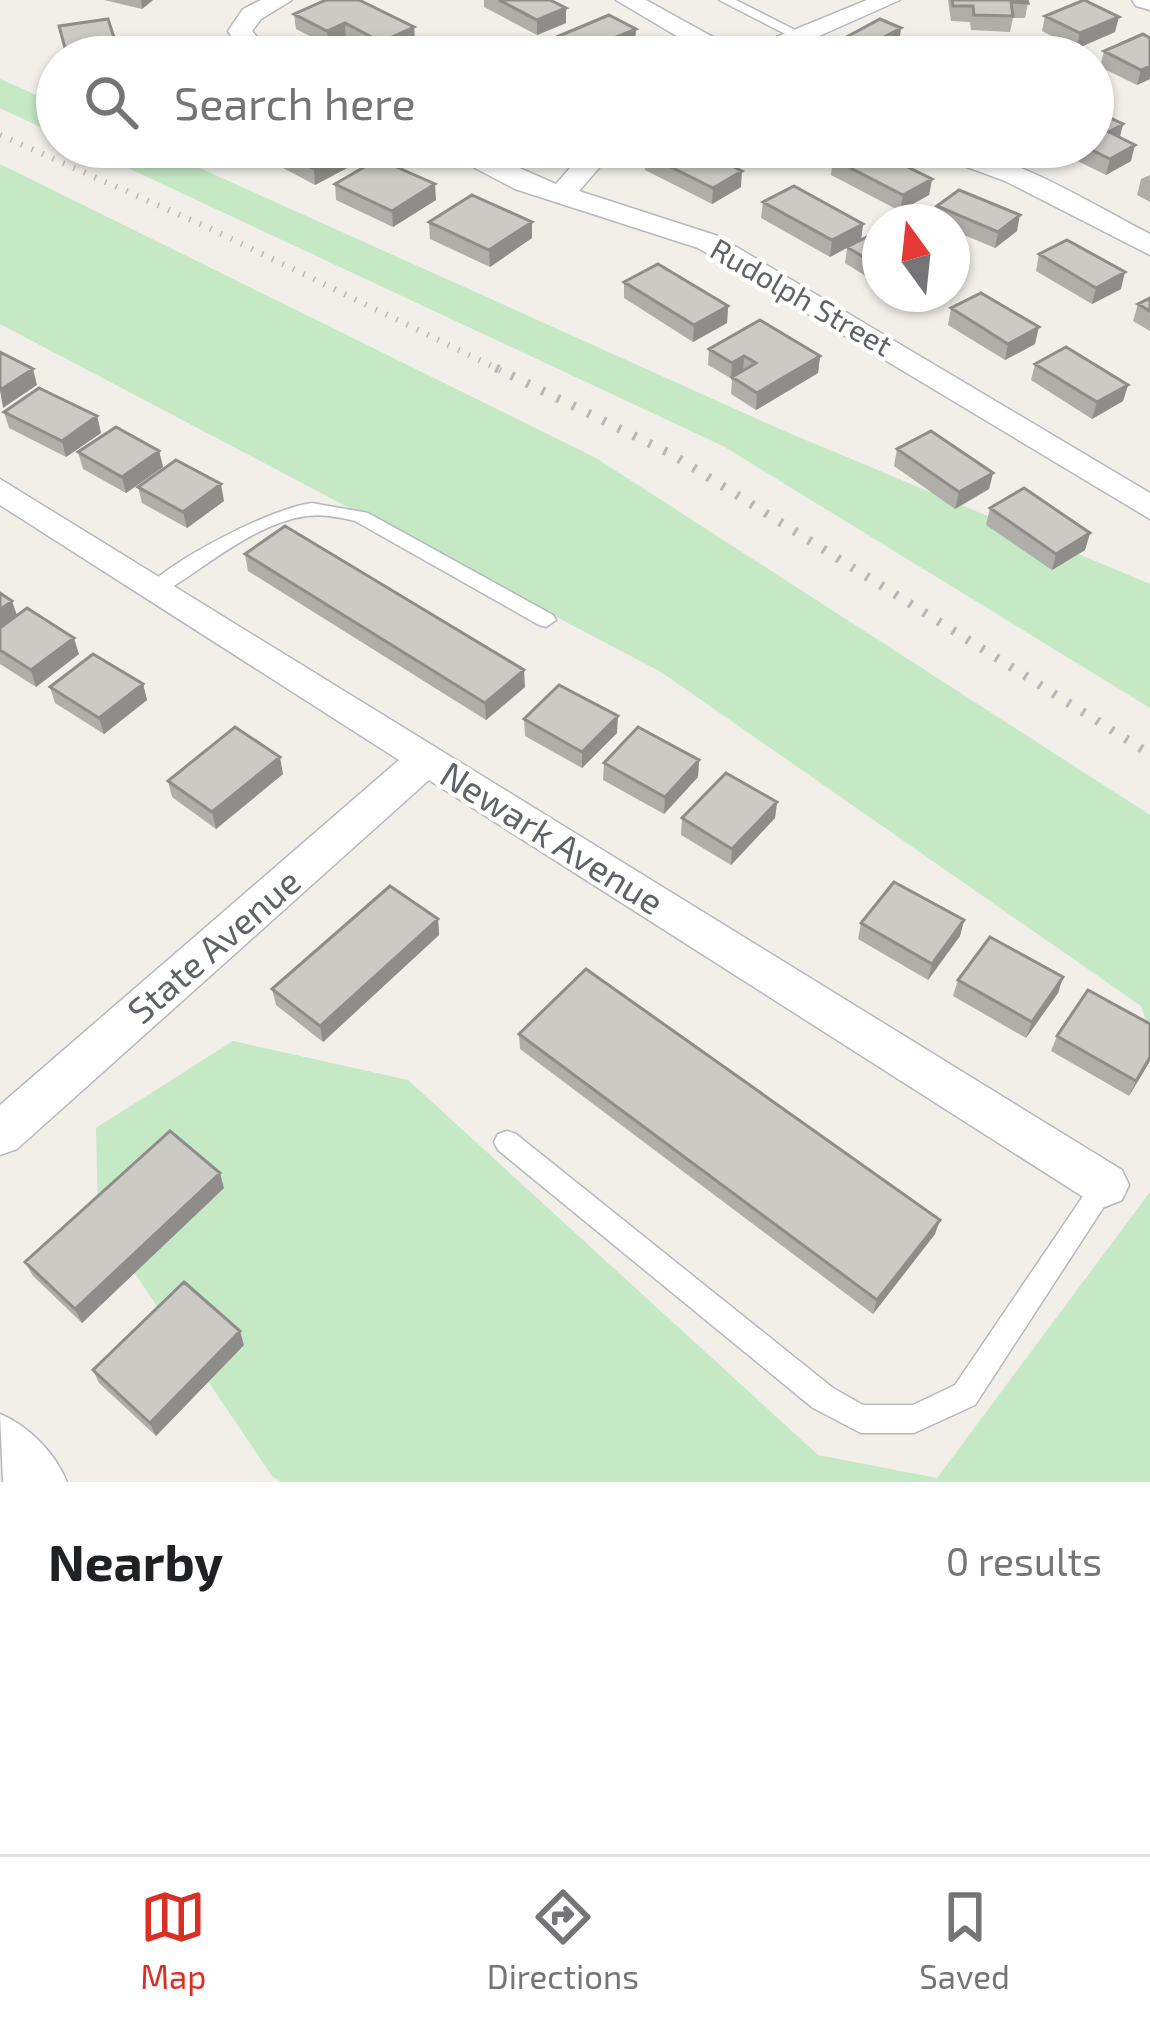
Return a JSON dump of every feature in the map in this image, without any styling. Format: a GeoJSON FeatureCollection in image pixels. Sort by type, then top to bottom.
{"type":"FeatureCollection","features":[{"type":"Feature","properties":{"kind":"street"},"geometry":{"type":"LineString","coordinates":[[242,36],[252,14],[280,0]]}},
{"type":"Feature","properties":{"kind":"street"},"geometry":{"type":"LineString","coordinates":[[628,0],[693,36]]}},
{"type":"Feature","properties":{"kind":"street"},"geometry":{"type":"LineString","coordinates":[[800,36],[888,0]]}},
{"type":"Feature","properties":{"kind":"street","name":"Rudolph Street"},"geometry":{"type":"LineString","coordinates":[[496,168],[560,196],[675,230],[743,260],[1150,508]]}},
{"type":"Feature","properties":{"kind":"street"},"geometry":{"type":"LineString","coordinates":[[560,196],[585,168]]}},
{"type":"Feature","properties":{"kind":"street"},"geometry":{"type":"LineString","coordinates":[[996,168],[1150,246]]}},
{"type":"Feature","properties":{"kind":"street","name":"Newark Avenue"},"geometry":{"type":"LineString","coordinates":[[0,490],[1106,1185]]}},
{"type":"Feature","properties":{"kind":"street","name":"State Avenue"},"geometry":{"type":"LineString","coordinates":[[0,1134],[428,759]]}},
{"type":"Feature","properties":{"kind":"street"},"geometry":{"type":"LineString","coordinates":[[0,1440],[40,1482]]}},
{"type":"Feature","properties":{"kind":"lane"},"geometry":{"type":"LineString","coordinates":[[726,0],[800,36]]}},
{"type":"Feature","properties":{"kind":"lane"},"geometry":{"type":"LineString","coordinates":[[156,588],[264,526],[302,510],[333,510],[361,517],[546,620]]}},
{"type":"Feature","properties":{"kind":"lane"},"geometry":{"type":"LineString","coordinates":[[507,1142],[823,1398],[861,1419],[914,1419],[965,1395],[1106,1185]]}},
{"type":"Feature","properties":{"kind":"green space"},"geometry":{"type":"Polygon","coordinates":[[[0,79],[36,95],[36,125],[0,108],[0,79]]]}},
{"type":"Feature","properties":{"kind":"green space"},"geometry":{"type":"Polygon","coordinates":[[[0,164],[596,458],[1150,815],[1150,1033],[1141,1006],[661,672],[0,324],[0,164]]]}},
{"type":"Feature","properties":{"kind":"green space"},"geometry":{"type":"Polygon","coordinates":[[[128,168],[200,168],[782,430],[1150,584],[1150,708],[723,446],[128,168]]]}},
{"type":"Feature","properties":{"kind":"green space"},"geometry":{"type":"Polygon","coordinates":[[[233,1041],[408,1080],[818,1455],[937,1478],[1150,1192],[1150,1482],[281,1482],[272,1476],[98,1219],[96,1128],[233,1041]]]}},
{"type":"Feature","properties":{"kind":"building"},"geometry":{"type":"Polygon","coordinates":[[[326,0],[359,0],[414,27],[394,36],[370,36],[345,23],[327,31],[294,14],[326,0]]]}},
{"type":"Feature","properties":{"kind":"building"},"geometry":{"type":"Polygon","coordinates":[[[499,0],[550,0],[566,8],[537,20],[499,0]]]}},
{"type":"Feature","properties":{"kind":"building"},"geometry":{"type":"Polygon","coordinates":[[[952,0],[1027,0],[1028,3],[1011,2],[1013,16],[974,15],[973,6],[953,6],[952,0]]]}},
{"type":"Feature","properties":{"kind":"building"},"geometry":{"type":"Polygon","coordinates":[[[1084,0],[1119,17],[1080,33],[1045,16],[1084,0]]]}},
{"type":"Feature","properties":{"kind":"building"},"geometry":{"type":"Polygon","coordinates":[[[609,15],[636,29],[619,36],[559,36],[609,15]]]}},
{"type":"Feature","properties":{"kind":"building"},"geometry":{"type":"Polygon","coordinates":[[[108,19],[113,36],[62,36],[59,26],[108,19]]]}},
{"type":"Feature","properties":{"kind":"building"},"geometry":{"type":"Polygon","coordinates":[[[880,19],[901,28],[886,36],[848,36],[880,19]]]}},
{"type":"Feature","properties":{"kind":"building"},"geometry":{"type":"Polygon","coordinates":[[[1143,34],[1150,38],[1150,66],[1141,70],[1114,56],[1114,47],[1143,34]]]}},
{"type":"Feature","properties":{"kind":"building"},"geometry":{"type":"Polygon","coordinates":[[[1114,134],[1135,145],[1114,157],[1114,134]]]}},
{"type":"Feature","properties":{"kind":"building"},"geometry":{"type":"Polygon","coordinates":[[[363,168],[399,168],[435,184],[392,211],[335,184],[363,168]]]}},
{"type":"Feature","properties":{"kind":"building"},"geometry":{"type":"Polygon","coordinates":[[[673,168],[742,171],[713,188],[673,168]]]}},
{"type":"Feature","properties":{"kind":"building"},"geometry":{"type":"Polygon","coordinates":[[[850,168],[910,168],[932,179],[903,195],[850,168]]]}},
{"type":"Feature","properties":{"kind":"building"},"geometry":{"type":"Polygon","coordinates":[[[794,186],[862,225],[832,240],[763,202],[794,186]]]}},
{"type":"Feature","properties":{"kind":"building"},"geometry":{"type":"Polygon","coordinates":[[[959,190],[1020,215],[998,232],[970,220],[970,204],[940,204],[959,190]]]}},
{"type":"Feature","properties":{"kind":"building"},"geometry":{"type":"Polygon","coordinates":[[[472,195],[532,222],[489,250],[429,222],[472,195]]]}},
{"type":"Feature","properties":{"kind":"building"},"geometry":{"type":"Polygon","coordinates":[[[862,240],[862,256],[847,247],[862,240]]]}},
{"type":"Feature","properties":{"kind":"building"},"geometry":{"type":"Polygon","coordinates":[[[1067,240],[1125,272],[1096,288],[1039,254],[1067,240]]]}},
{"type":"Feature","properties":{"kind":"building"},"geometry":{"type":"Polygon","coordinates":[[[658,264],[728,306],[694,325],[624,282],[658,264]]]}},
{"type":"Feature","properties":{"kind":"building"},"geometry":{"type":"Polygon","coordinates":[[[981,293],[1039,327],[1008,344],[957,312],[970,312],[970,298],[981,293]]]}},
{"type":"Feature","properties":{"kind":"building"},"geometry":{"type":"Polygon","coordinates":[[[760,320],[820,356],[757,393],[732,377],[756,363],[744,356],[732,363],[709,349],[760,320]]]}},
{"type":"Feature","properties":{"kind":"building"},"geometry":{"type":"Polygon","coordinates":[[[1066,347],[1128,385],[1097,402],[1035,364],[1066,347]]]}},
{"type":"Feature","properties":{"kind":"building"},"geometry":{"type":"Polygon","coordinates":[[[0,352],[33,369],[0,390],[0,352]]]}},
{"type":"Feature","properties":{"kind":"building"},"geometry":{"type":"Polygon","coordinates":[[[39,388],[97,416],[62,441],[4,412],[39,388]]]}},
{"type":"Feature","properties":{"kind":"building"},"geometry":{"type":"Polygon","coordinates":[[[116,427],[159,451],[122,477],[78,452],[116,427]]]}},
{"type":"Feature","properties":{"kind":"building"},"geometry":{"type":"Polygon","coordinates":[[[931,431],[993,473],[959,492],[897,449],[931,431]]]}},
{"type":"Feature","properties":{"kind":"building"},"geometry":{"type":"Polygon","coordinates":[[[176,460],[221,484],[183,512],[138,487],[176,460]]]}},
{"type":"Feature","properties":{"kind":"building"},"geometry":{"type":"Polygon","coordinates":[[[1024,488],[1090,533],[1056,554],[990,508],[1024,488]]]}},
{"type":"Feature","properties":{"kind":"building"},"geometry":{"type":"Polygon","coordinates":[[[285,526],[524,670],[485,703],[245,554],[285,526]]]}},
{"type":"Feature","properties":{"kind":"building"},"geometry":{"type":"Polygon","coordinates":[[[0,593],[12,601],[0,610],[0,593]]]}},
{"type":"Feature","properties":{"kind":"building"},"geometry":{"type":"Polygon","coordinates":[[[27,608],[74,638],[31,670],[0,650],[0,628],[27,608]]]}},
{"type":"Feature","properties":{"kind":"building"},"geometry":{"type":"Polygon","coordinates":[[[93,654],[143,684],[99,718],[50,687],[93,654]]]}},
{"type":"Feature","properties":{"kind":"building"},"geometry":{"type":"Polygon","coordinates":[[[559,685],[618,716],[582,752],[524,719],[559,685]]]}},
{"type":"Feature","properties":{"kind":"building"},"geometry":{"type":"Polygon","coordinates":[[[235,727],[280,757],[212,812],[168,781],[235,727]]]}},
{"type":"Feature","properties":{"kind":"building"},"geometry":{"type":"Polygon","coordinates":[[[638,727],[699,760],[665,797],[604,763],[638,727]]]}},
{"type":"Feature","properties":{"kind":"building"},"geometry":{"type":"Polygon","coordinates":[[[726,773],[777,802],[732,849],[682,818],[726,773]]]}},
{"type":"Feature","properties":{"kind":"building"},"geometry":{"type":"Polygon","coordinates":[[[894,882],[964,920],[932,964],[861,923],[894,882]]]}},
{"type":"Feature","properties":{"kind":"building"},"geometry":{"type":"Polygon","coordinates":[[[390,886],[438,919],[320,1026],[272,989],[390,886]]]}},
{"type":"Feature","properties":{"kind":"building"},"geometry":{"type":"Polygon","coordinates":[[[990,937],[1063,977],[1032,1022],[958,980],[990,937]]]}},
{"type":"Feature","properties":{"kind":"building"},"geometry":{"type":"Polygon","coordinates":[[[586,969],[940,1220],[877,1300],[519,1034],[586,969]]]}},
{"type":"Feature","properties":{"kind":"building"},"geometry":{"type":"Polygon","coordinates":[[[1088,990],[1150,1024],[1150,1057],[1136,1081],[1057,1036],[1088,990]]]}},
{"type":"Feature","properties":{"kind":"building"},"geometry":{"type":"Polygon","coordinates":[[[170,1131],[220,1173],[75,1309],[25,1262],[170,1131]]]}},
{"type":"Feature","properties":{"kind":"building"},"geometry":{"type":"Polygon","coordinates":[[[184,1282],[240,1331],[150,1423],[93,1370],[184,1282]]]}},
{"type":"Feature","properties":{"kind":"railway"},"geometry":{"type":"LineString","coordinates":[[0,135],[36,151]]}},
{"type":"Feature","properties":{"kind":"railway"},"geometry":{"type":"LineString","coordinates":[[74,168],[207,227],[502,371]]}},
{"type":"Feature","properties":{"kind":"railway"},"geometry":{"type":"LineString","coordinates":[[496,368],[673,455],[1150,754]]}}]}
